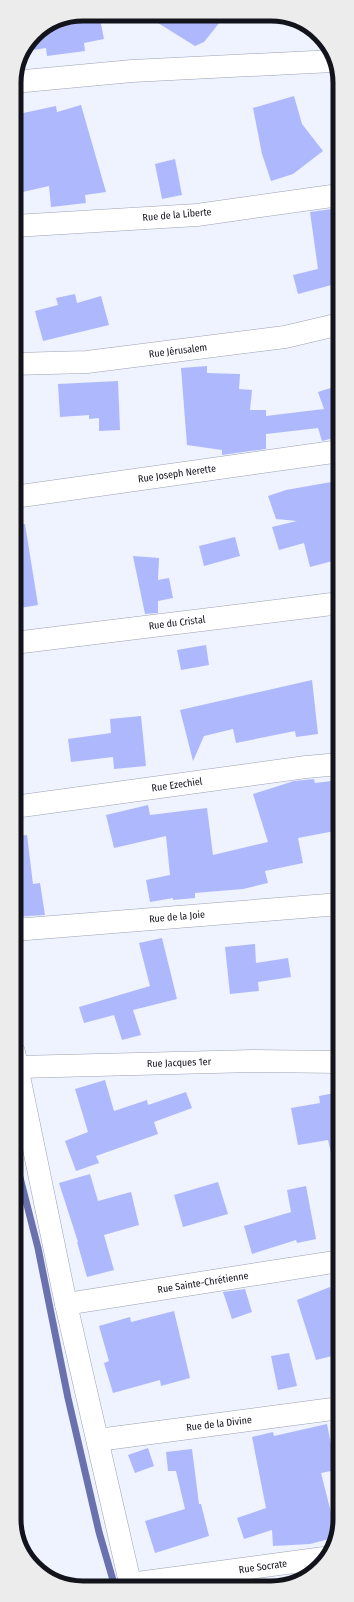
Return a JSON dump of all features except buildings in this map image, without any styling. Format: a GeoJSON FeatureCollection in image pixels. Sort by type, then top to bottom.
{"type":"FeatureCollection","features":[{"type":"Feature","properties":{"kind":"street"},"geometry":{"type":"LineString","coordinates":[[21,81],[132,71],[329,61]]}},
{"type":"Feature","properties":{"kind":"street","name":"Rue de la Liberte"},"geometry":{"type":"LineString","coordinates":[[21,226],[197,215],[333,196]]}},
{"type":"Feature","properties":{"kind":"street","name":"Rue Jérusalem"},"geometry":{"type":"LineString","coordinates":[[21,364],[87,362],[285,337],[333,326]]}},
{"type":"Feature","properties":{"kind":"street","name":"Rue Joseph Nerette"},"geometry":{"type":"LineString","coordinates":[[21,496],[333,452]]}},
{"type":"Feature","properties":{"kind":"street","name":"Rue du Cristal"},"geometry":{"type":"LineString","coordinates":[[21,642],[333,604]]}},
{"type":"Feature","properties":{"kind":"street","name":"Rue Ezechiel"},"geometry":{"type":"LineString","coordinates":[[21,806],[333,765]]}},
{"type":"Feature","properties":{"kind":"street","name":"Rue de la Joie"},"geometry":{"type":"LineString","coordinates":[[21,929],[333,905]]}},
{"type":"Feature","properties":{"kind":"street","name":"Rue Jacques 1er"},"geometry":{"type":"LineString","coordinates":[[21,1060],[333,1062]]}},
{"type":"Feature","properties":{"kind":"street"},"geometry":{"type":"LineString","coordinates":[[21,1080],[66,1304],[130,1581]]}},
{"type":"Feature","properties":{"kind":"street","name":"Rue Sainte-Chrétienne"},"geometry":{"type":"LineString","coordinates":[[66,1304],[333,1262]]}},
{"type":"Feature","properties":{"kind":"street","name":"Rue de la Divine"},"geometry":{"type":"LineString","coordinates":[[98,1440],[333,1409]]}},
{"type":"Feature","properties":{"kind":"street","name":"Rue Socrate"},"geometry":{"type":"LineString","coordinates":[[165,1581],[318,1559]]}},
{"type":"Feature","properties":{"kind":"waterway"},"geometry":{"type":"LineString","coordinates":[[21,1181],[38,1248],[68,1398],[99,1532],[113,1581]]}}]}
